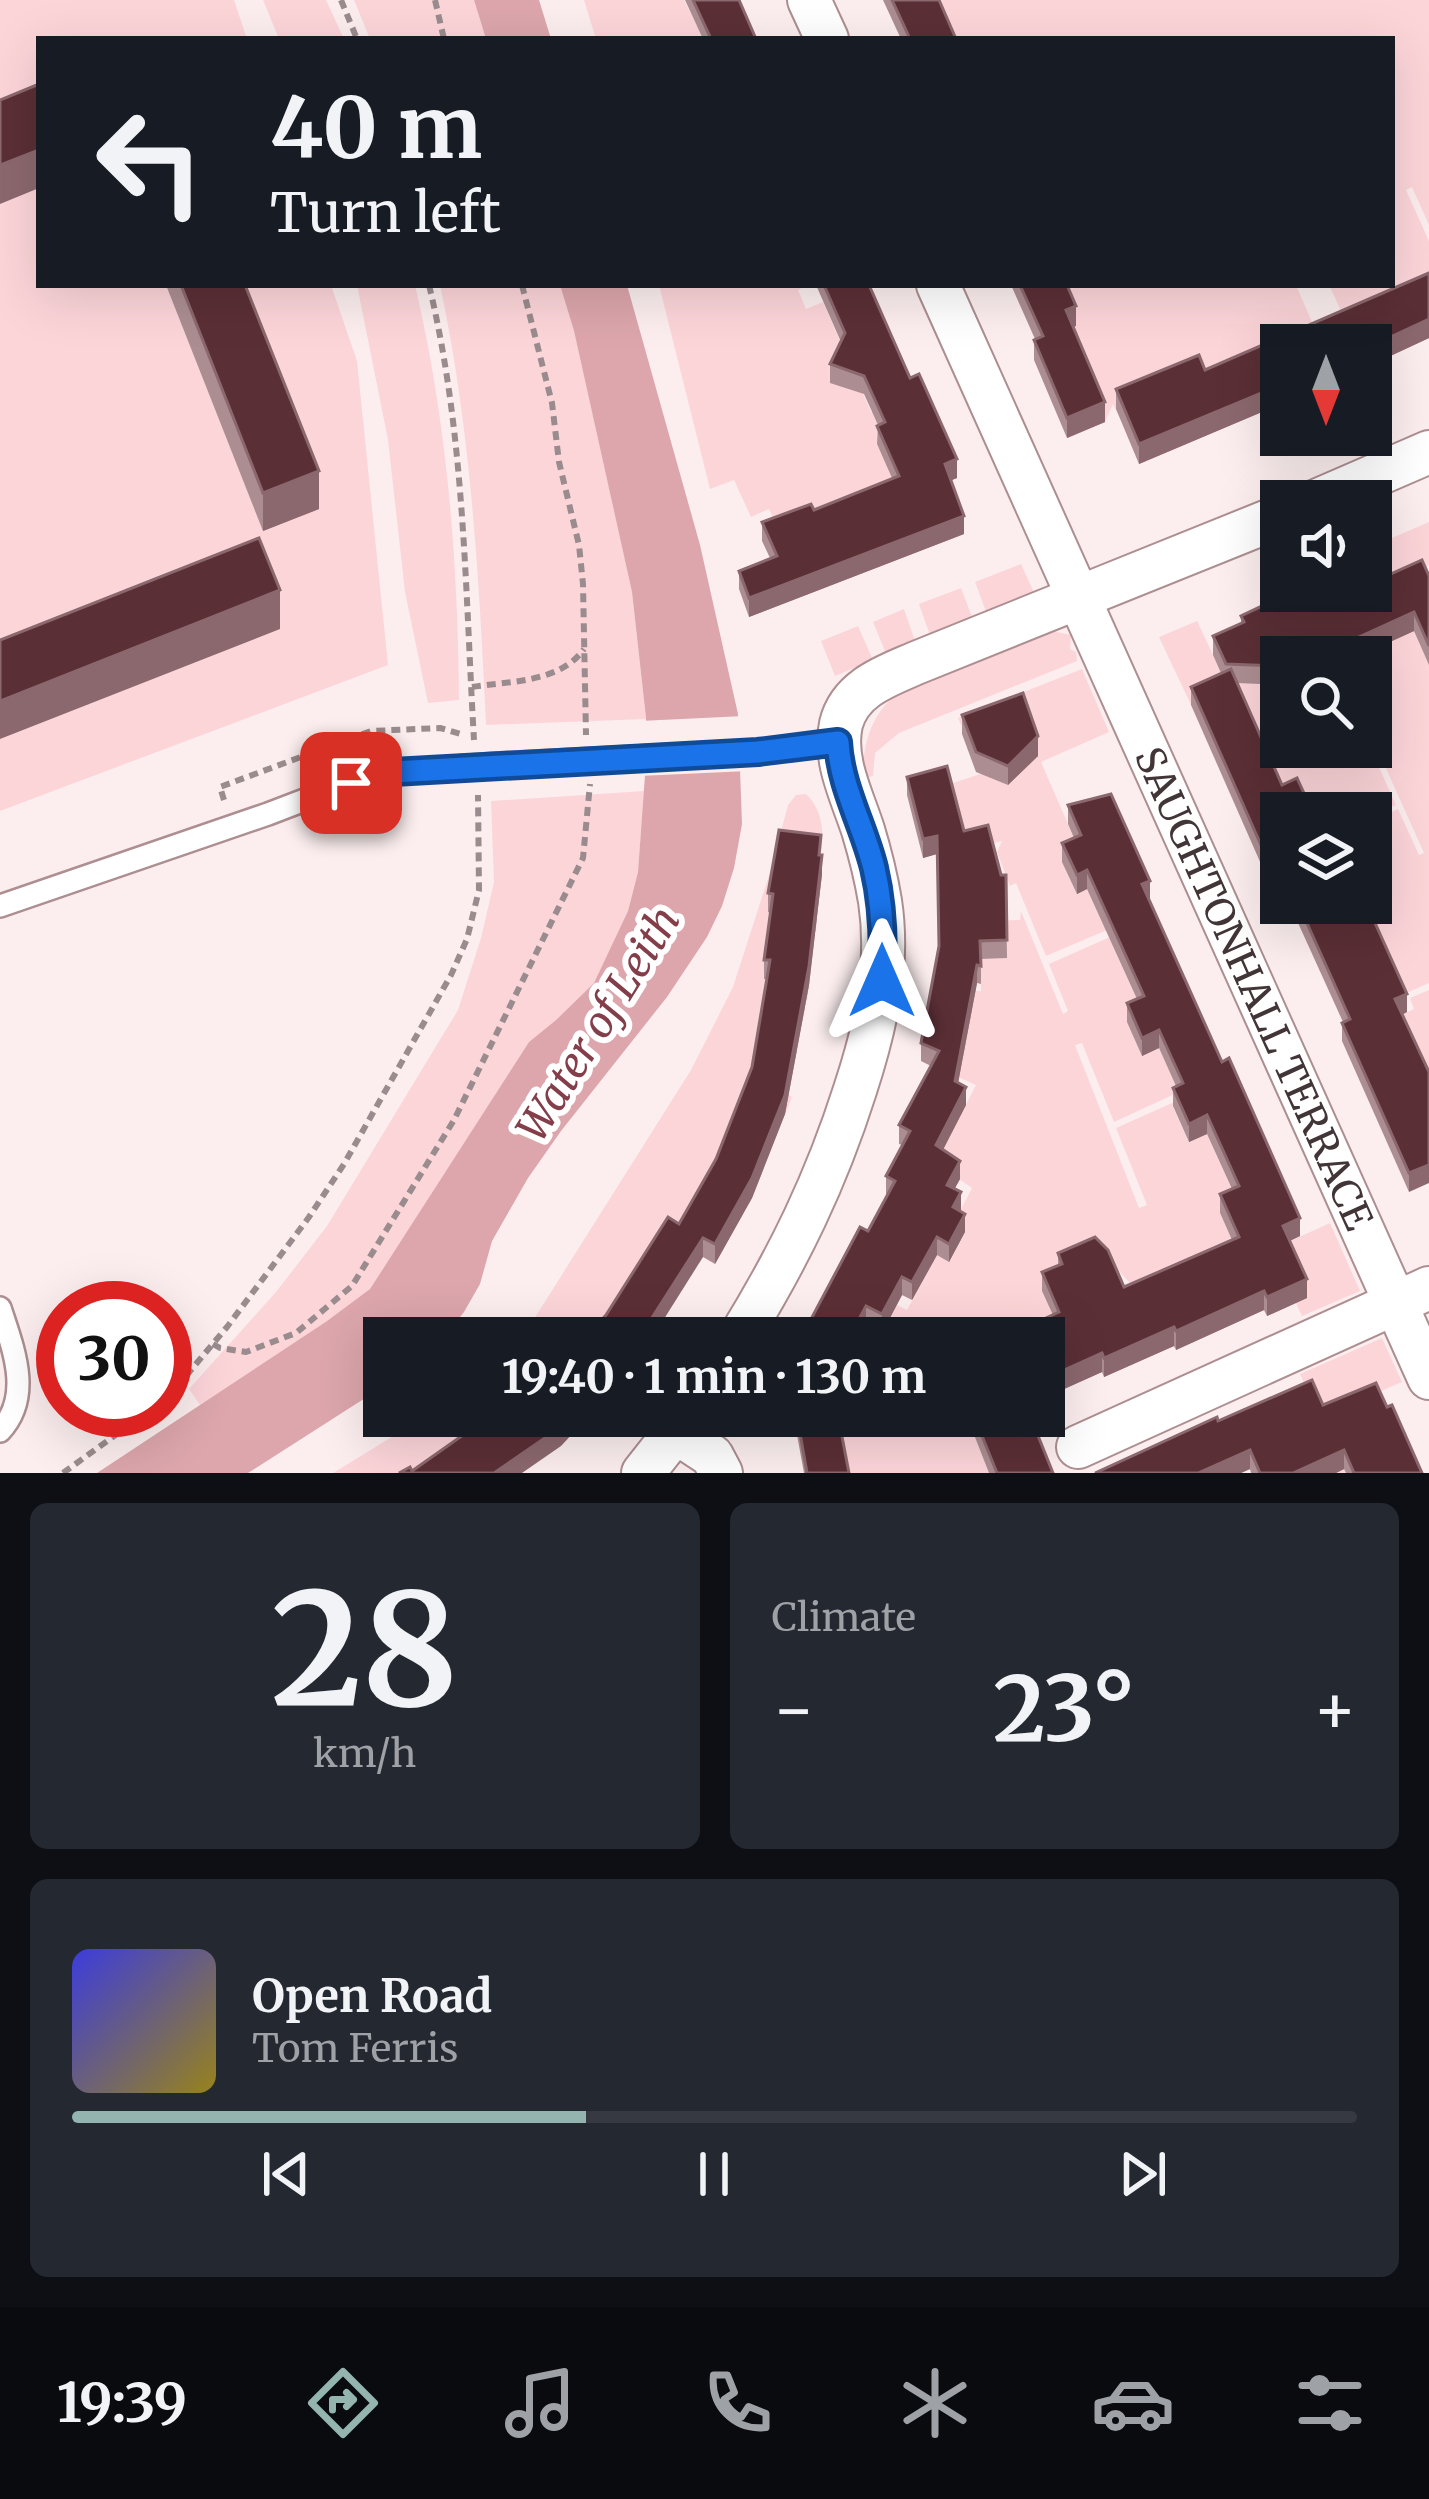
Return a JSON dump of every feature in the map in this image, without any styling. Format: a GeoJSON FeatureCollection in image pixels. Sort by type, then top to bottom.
{"type":"FeatureCollection","features":[{"type":"Feature","properties":{"kind":"street"},"geometry":{"type":"LineString","coordinates":[[809,0],[826,36]]}},
{"type":"Feature","properties":{"kind":"street","name":"SAUGHTONHALL TERRACE"},"geometry":{"type":"LineString","coordinates":[[939,288],[1079,597],[1412,1296],[1429,1378]]}},
{"type":"Feature","properties":{"kind":"street"},"geometry":{"type":"LineString","coordinates":[[1364,480],[1429,452]]}},
{"type":"Feature","properties":{"kind":"street"},"geometry":{"type":"LineString","coordinates":[[751,1317],[826,1177],[878,1010],[881,905],[838,742],[849,706],[880,679],[1260,524]]}},
{"type":"Feature","properties":{"kind":"street"},"geometry":{"type":"LineString","coordinates":[[1078,1447],[1412,1296]]}},
{"type":"Feature","properties":{"kind":"street"},"geometry":{"type":"LineString","coordinates":[[643,1473],[673,1437]]}},
{"type":"Feature","properties":{"kind":"street"},"geometry":{"type":"LineString","coordinates":[[694,1437],[721,1473]]}},
{"type":"Feature","properties":{"kind":"lane"},"geometry":{"type":"LineString","coordinates":[[0,906],[375,773],[758,752],[838,742]]}},
{"type":"Feature","properties":{"kind":"lane"},"geometry":{"type":"LineString","coordinates":[[0,1308],[20,1392],[9,1422],[0,1431]]}},
{"type":"Feature","properties":{"kind":"path"},"geometry":{"type":"LineString","coordinates":[[341,0],[355,36]]}},
{"type":"Feature","properties":{"kind":"path"},"geometry":{"type":"LineString","coordinates":[[435,0],[444,36]]}},
{"type":"Feature","properties":{"kind":"path"},"geometry":{"type":"LineString","coordinates":[[192,1367],[309,1217],[344,1164],[451,975],[467,939],[479,890],[488,765],[472,687],[457,450],[443,344],[430,288]]}},
{"type":"Feature","properties":{"kind":"path"},"geometry":{"type":"LineString","coordinates":[[523,288],[576,526],[584,584],[586,740]]}},
{"type":"Feature","properties":{"kind":"path"},"geometry":{"type":"LineString","coordinates":[[472,687],[545,675],[578,657],[585,646]]}},
{"type":"Feature","properties":{"kind":"path"},"geometry":{"type":"LineString","coordinates":[[213,1344],[246,1352],[296,1333],[352,1286],[454,1120],[584,858],[589,776]]}},
{"type":"Feature","properties":{"kind":"path"},"geometry":{"type":"LineString","coordinates":[[63,1473],[113,1437]]}},
{"type":"Feature","properties":{"kind":"shaded area"},"geometry":{"type":"Polygon","coordinates":[[[0,0],[234,0],[246,36],[36,36],[36,288],[332,288],[357,361],[388,665],[0,811],[0,0]]]}},
{"type":"Feature","properties":{"kind":"shaded area"},"geometry":{"type":"Polygon","coordinates":[[[263,0],[326,0],[343,36],[278,36],[263,0]]]}},
{"type":"Feature","properties":{"kind":"shaded area"},"geometry":{"type":"Polygon","coordinates":[[[354,0],[474,0],[485,36],[369,36],[354,0]]]}},
{"type":"Feature","properties":{"kind":"shaded area"},"geometry":{"type":"Polygon","coordinates":[[[584,0],[684,0],[702,36],[595,36],[584,0]]]}},
{"type":"Feature","properties":{"kind":"shaded area"},"geometry":{"type":"Polygon","coordinates":[[[931,0],[1429,0],[1429,225],[1412,187],[1406,190],[1429,241],[1429,276],[1343,315],[1330,288],[1395,288],[1395,36],[939,36],[931,0]]]}},
{"type":"Feature","properties":{"kind":"shaded area"},"geometry":{"type":"Polygon","coordinates":[[[358,288],[416,288],[449,491],[459,700],[428,703],[405,592],[388,440],[358,288]]]}},
{"type":"Feature","properties":{"kind":"shaded area"},"geometry":{"type":"Polygon","coordinates":[[[441,288],[561,288],[632,592],[646,719],[486,725],[477,559],[441,288]]]}},
{"type":"Feature","properties":{"kind":"shaded area"},"geometry":{"type":"Polygon","coordinates":[[[660,288],[802,288],[798,290],[806,309],[823,302],[871,412],[880,409],[877,445],[897,482],[782,538],[769,509],[751,517],[734,480],[710,489],[660,288]]]}},
{"type":"Feature","properties":{"kind":"shaded area"},"geometry":{"type":"Polygon","coordinates":[[[1059,288],[1297,288],[1313,324],[1260,324],[1260,356],[1123,424],[1113,404],[1105,422],[1067,331],[1076,327],[1059,288]]]}},
{"type":"Feature","properties":{"kind":"shaded area"},"geometry":{"type":"Polygon","coordinates":[[[1429,522],[1429,565],[1392,582],[1392,538],[1429,522]]]}},
{"type":"Feature","properties":{"kind":"shaded area"},"geometry":{"type":"Polygon","coordinates":[[[1021,564],[1036,597],[988,617],[975,582],[1021,564]]]}},
{"type":"Feature","properties":{"kind":"shaded area"},"geometry":{"type":"Polygon","coordinates":[[[961,588],[974,622],[931,638],[919,604],[961,588]]]}},
{"type":"Feature","properties":{"kind":"shaded area"},"geometry":{"type":"Polygon","coordinates":[[[1429,592],[1429,983],[1381,1004],[1360,924],[1392,924],[1392,812],[1398,809],[1419,855],[1424,853],[1386,768],[1392,768],[1392,636],[1380,636],[1429,592]]]}},
{"type":"Feature","properties":{"kind":"shaded area"},"geometry":{"type":"Polygon","coordinates":[[[904,609],[916,644],[887,656],[873,622],[904,609]]]}},
{"type":"Feature","properties":{"kind":"shaded area"},"geometry":{"type":"Polygon","coordinates":[[[1197,621],[1224,678],[1260,682],[1260,754],[1230,688],[1191,705],[1159,637],[1197,621]]]}},
{"type":"Feature","properties":{"kind":"shaded area"},"geometry":{"type":"Polygon","coordinates":[[[858,626],[873,660],[835,676],[821,641],[858,626]]]}},
{"type":"Feature","properties":{"kind":"shaded area"},"geometry":{"type":"Polygon","coordinates":[[[1052,631],[1071,635],[1070,649],[1076,652],[1077,661],[899,733],[875,753],[873,776],[864,778],[869,735],[884,706],[896,695],[1052,631]]]}},
{"type":"Feature","properties":{"kind":"shaded area"},"geometry":{"type":"Polygon","coordinates":[[[1082,669],[1109,732],[1041,762],[1081,854],[1063,863],[1077,893],[1095,886],[1114,927],[1046,956],[1016,883],[1010,886],[997,852],[1002,841],[964,850],[947,785],[995,769],[994,712],[961,725],[958,718],[1082,669]]]}},
{"type":"Feature","properties":{"kind":"shaded area"},"geometry":{"type":"Polygon","coordinates":[[[1266,768],[1379,768],[1390,792],[1277,792],[1266,768]]]}},
{"type":"Feature","properties":{"kind":"shaded area"},"geometry":{"type":"Polygon","coordinates":[[[644,791],[638,872],[628,911],[594,983],[529,1042],[370,1289],[200,1405],[192,1386],[276,1292],[327,1226],[458,1010],[494,882],[491,801],[644,791]]]}},
{"type":"Feature","properties":{"kind":"shaded area"},"geometry":{"type":"Polygon","coordinates":[[[806,794],[816,807],[821,854],[807,852],[768,912],[817,919],[816,932],[771,927],[765,979],[809,985],[807,1001],[776,996],[788,1095],[792,1097],[785,1115],[747,1100],[724,1160],[762,1174],[746,1208],[710,1189],[649,1317],[535,1317],[691,1070],[733,987],[788,805],[796,795],[806,794]]]}},
{"type":"Feature","properties":{"kind":"shaded area"},"geometry":{"type":"Polygon","coordinates":[[[1021,911],[1063,1014],[1068,1011],[1049,964],[1110,937],[1144,1014],[1128,1022],[1142,1056],[1159,1048],[1179,1092],[1114,1122],[1082,1043],[1075,1045],[1139,1208],[1147,1205],[1116,1128],[1199,1091],[1205,1103],[1195,1108],[1190,1099],[1173,1107],[1189,1142],[1207,1134],[1239,1205],[1220,1214],[1235,1246],[1245,1242],[1253,1258],[1330,1223],[1360,1291],[1302,1316],[1296,1303],[1306,1297],[1286,1253],[1218,1283],[1211,1268],[1143,1297],[1102,1253],[1058,1272],[1071,1302],[1097,1291],[1107,1314],[1075,1328],[1065,1329],[1065,1317],[890,1317],[897,1305],[907,1310],[937,1255],[950,1261],[965,1233],[953,1225],[972,1188],[936,1163],[976,1085],[949,1073],[953,1052],[963,1053],[975,991],[981,991],[980,959],[1000,958],[1007,952],[1007,936],[1000,930],[979,931],[979,921],[1020,920],[1021,911]]]}},
{"type":"Feature","properties":{"kind":"shaded area"},"geometry":{"type":"Polygon","coordinates":[[[1429,990],[1429,1098],[1393,1019],[1414,1009],[1410,998],[1429,990]]]}},
{"type":"Feature","properties":{"kind":"shaded area"},"geometry":{"type":"Polygon","coordinates":[[[1382,1338],[1402,1382],[1342,1408],[1331,1439],[1346,1473],[1296,1473],[1326,1432],[1300,1374],[1382,1338]]]}},
{"type":"Feature","properties":{"kind":"shaded area"},"geometry":{"type":"Polygon","coordinates":[[[392,1437],[488,1437],[436,1473],[333,1473],[392,1437]]]}},
{"type":"Feature","properties":{"kind":"shaded area"},"geometry":{"type":"Polygon","coordinates":[[[838,1437],[975,1437],[989,1473],[845,1473],[838,1437]]]}},
{"type":"Feature","properties":{"kind":"water"},"geometry":{"type":"Polygon","coordinates":[[[474,0],[539,0],[550,36],[485,36],[474,0]]]}},
{"type":"Feature","properties":{"kind":"water","name":"Water of Leith"},"geometry":{"type":"Polygon","coordinates":[[[561,288],[628,288],[700,545],[738,714],[742,824],[722,906],[667,997],[528,1178],[492,1241],[480,1284],[460,1317],[363,1317],[363,1399],[248,1473],[97,1473],[151,1437],[192,1437],[192,1410],[370,1289],[529,1042],[594,983],[628,911],[638,872],[646,718],[632,592],[561,288]]]}},
{"type":"Feature","properties":{"kind":"pier"},"geometry":{"type":"Polygon","coordinates":[[[744,716],[748,771],[639,776],[640,721],[744,716]]]}},
{"type":"Feature","properties":{"kind":"building"},"geometry":{"type":"Polygon","coordinates":[[[693,0],[739,0],[755,36],[710,36],[693,0]]]}},
{"type":"Feature","properties":{"kind":"building"},"geometry":{"type":"Polygon","coordinates":[[[892,0],[939,0],[955,36],[909,36],[892,0]]]}},
{"type":"Feature","properties":{"kind":"building"},"geometry":{"type":"Polygon","coordinates":[[[36,85],[36,151],[0,165],[0,100],[36,85]]]}},
{"type":"Feature","properties":{"kind":"building"},"geometry":{"type":"Polygon","coordinates":[[[1429,273],[1429,319],[1392,336],[1392,324],[1311,324],[1394,288],[1429,273]]]}},
{"type":"Feature","properties":{"kind":"building"},"geometry":{"type":"Polygon","coordinates":[[[182,288],[246,288],[319,471],[263,493],[182,288]]]}},
{"type":"Feature","properties":{"kind":"building"},"geometry":{"type":"Polygon","coordinates":[[[825,288],[870,288],[910,378],[919,374],[957,459],[945,464],[964,516],[749,598],[739,571],[777,556],[762,522],[811,504],[814,510],[899,476],[877,426],[885,422],[864,376],[830,364],[845,333],[825,288]]]}},
{"type":"Feature","properties":{"kind":"building"},"geometry":{"type":"Polygon","coordinates":[[[1021,288],[1068,288],[1076,306],[1066,310],[1105,402],[1067,418],[1034,340],[1043,336],[1021,288]]]}},
{"type":"Feature","properties":{"kind":"building"},"geometry":{"type":"Polygon","coordinates":[[[1260,346],[1260,394],[1139,444],[1116,389],[1199,355],[1205,370],[1260,346]]]}},
{"type":"Feature","properties":{"kind":"building"},"geometry":{"type":"Polygon","coordinates":[[[259,538],[280,590],[0,701],[0,640],[259,538]]]}},
{"type":"Feature","properties":{"kind":"building"},"geometry":{"type":"Polygon","coordinates":[[[1422,560],[1429,576],[1429,646],[1414,612],[1361,636],[1260,636],[1260,665],[1226,664],[1213,636],[1244,622],[1241,616],[1260,607],[1260,612],[1392,612],[1392,573],[1422,560]]]}},
{"type":"Feature","properties":{"kind":"building"},"geometry":{"type":"Polygon","coordinates":[[[1231,669],[1260,735],[1260,768],[1275,768],[1282,785],[1297,778],[1303,792],[1260,792],[1260,843],[1191,687],[1231,669]]]}},
{"type":"Feature","properties":{"kind":"building"},"geometry":{"type":"Polygon","coordinates":[[[1023,693],[1038,736],[1008,766],[976,752],[962,715],[1023,693]]]}},
{"type":"Feature","properties":{"kind":"building"},"geometry":{"type":"Polygon","coordinates":[[[947,766],[964,831],[988,825],[1001,875],[1006,875],[1007,940],[980,941],[981,966],[977,965],[955,1081],[966,1087],[936,1145],[960,1161],[947,1185],[961,1192],[953,1207],[965,1214],[949,1244],[937,1237],[912,1282],[902,1277],[882,1314],[866,1306],[860,1317],[812,1317],[860,1227],[868,1231],[895,1181],[886,1176],[910,1131],[899,1125],[939,1051],[921,1043],[939,946],[937,836],[923,839],[907,777],[947,766]]]}},
{"type":"Feature","properties":{"kind":"building"},"geometry":{"type":"Polygon","coordinates":[[[1111,794],[1150,881],[1142,884],[1222,1062],[1229,1058],[1300,1218],[1283,1226],[1307,1279],[1267,1297],[1264,1291],[1176,1331],[1174,1327],[1065,1370],[1065,1317],[1048,1317],[1059,1312],[1042,1272],[1062,1264],[1058,1253],[1095,1237],[1108,1250],[1124,1287],[1239,1237],[1220,1194],[1239,1186],[1207,1115],[1189,1124],[1173,1088],[1183,1083],[1159,1030],[1142,1038],[1127,1003],[1144,996],[1087,870],[1077,875],[1062,843],[1081,835],[1068,805],[1111,794]]]}},
{"type":"Feature","properties":{"kind":"building"},"geometry":{"type":"Polygon","coordinates":[[[779,830],[821,835],[809,966],[785,1095],[752,1178],[715,1244],[703,1238],[652,1317],[604,1317],[668,1217],[679,1224],[716,1159],[752,1067],[770,960],[764,960],[773,894],[768,893],[779,830]]]}},
{"type":"Feature","properties":{"kind":"building"},"geometry":{"type":"Polygon","coordinates":[[[1307,924],[1375,924],[1407,994],[1395,999],[1429,1072],[1429,1165],[1409,1173],[1342,1023],[1350,1019],[1307,924]]]}},
{"type":"Feature","properties":{"kind":"building"},"geometry":{"type":"Polygon","coordinates":[[[1312,1380],[1323,1405],[1376,1383],[1387,1407],[1392,1405],[1422,1473],[1354,1473],[1344,1450],[1293,1473],[1260,1473],[1250,1450],[1198,1473],[1095,1473],[1217,1417],[1218,1421],[1312,1380]]]}},
{"type":"Feature","properties":{"kind":"building"},"geometry":{"type":"Polygon","coordinates":[[[460,1437],[546,1437],[494,1473],[399,1473],[410,1467],[412,1471],[460,1437]]]}},
{"type":"Feature","properties":{"kind":"building"},"geometry":{"type":"Polygon","coordinates":[[[801,1437],[842,1437],[849,1473],[807,1473],[801,1437]]]}},
{"type":"Feature","properties":{"kind":"building"},"geometry":{"type":"Polygon","coordinates":[[[982,1437],[1038,1437],[1053,1473],[997,1473],[982,1437]]]}},
{"type":"Feature","properties":{"kind":"route"},"geometry":{"type":"LineString","coordinates":[[351,783],[375,773],[758,752],[838,742],[881,905],[882,981]]}}]}
